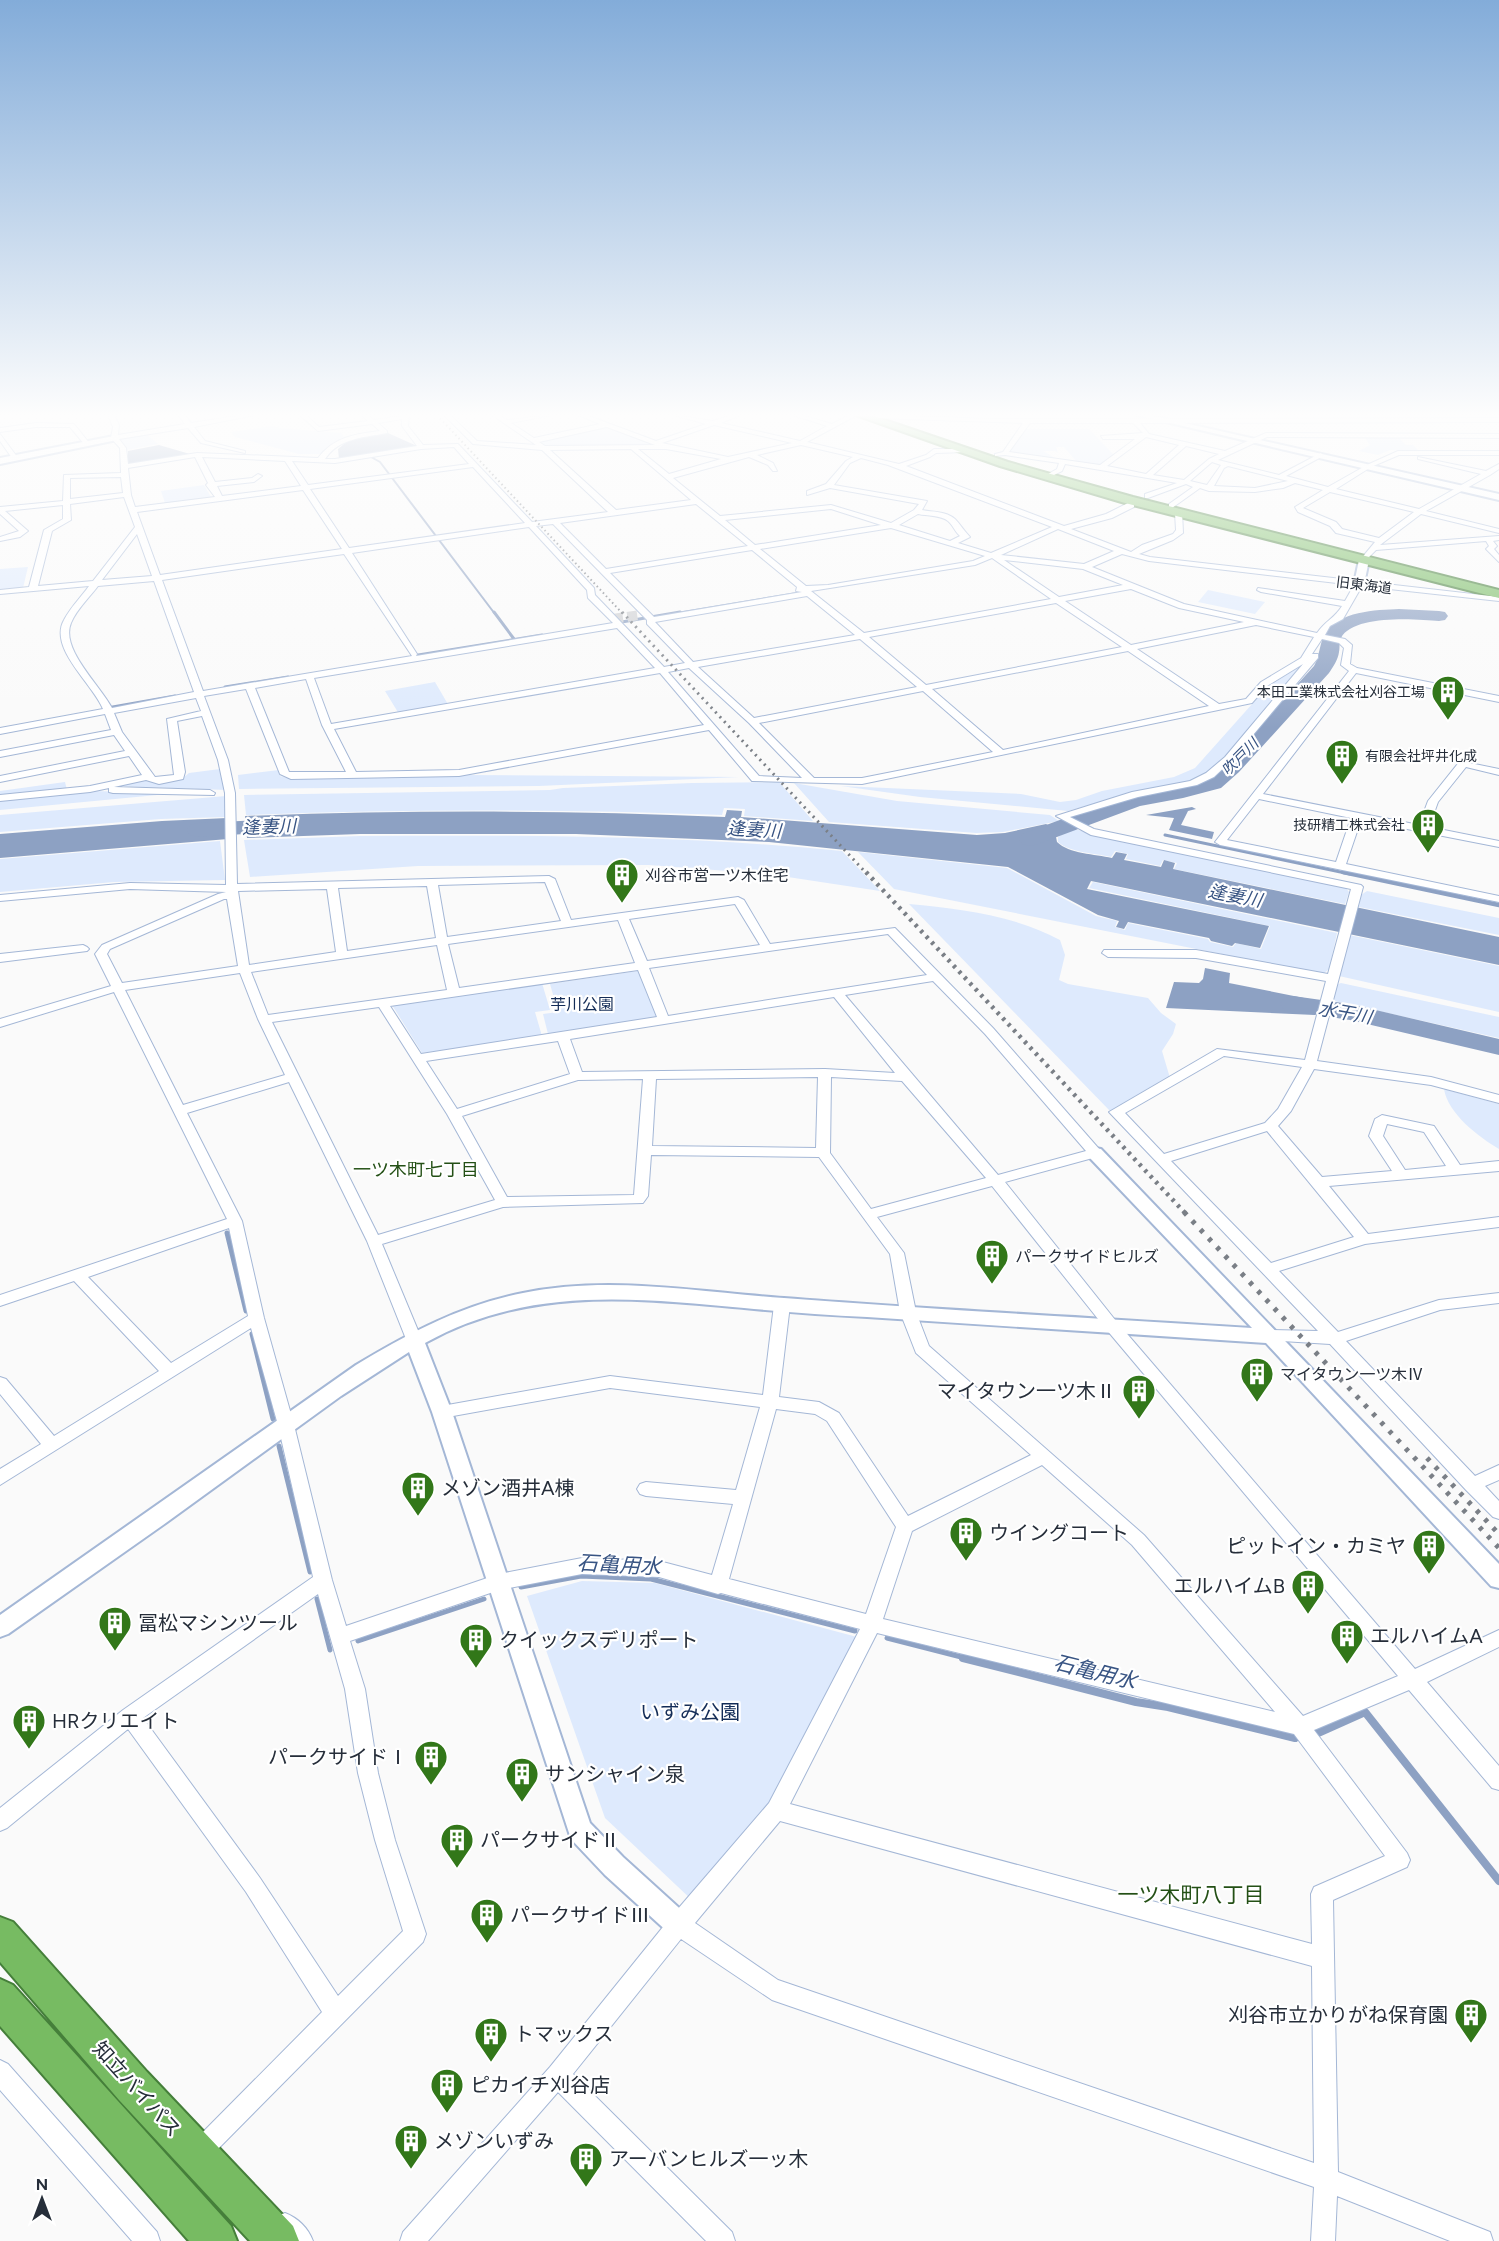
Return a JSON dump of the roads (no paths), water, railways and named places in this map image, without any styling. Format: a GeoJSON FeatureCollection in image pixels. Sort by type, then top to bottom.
{"type":"FeatureCollection","features":[{"type":"Feature","properties":{"kind":"highway"},"geometry":{"type":"LineString","coordinates":[[1220,520],[1368,554],[1499,591]]}},
{"type":"Feature","properties":{"kind":"highway","name":"知立バイパス"},"geometry":{"type":"LineString","coordinates":[[0,1935],[133,2086],[278,2241]]}},
{"type":"Feature","properties":{"kind":"highway"},"geometry":{"type":"LineString","coordinates":[[0,1998],[216,2241]]}},
{"type":"Feature","properties":{"kind":"street"},"geometry":{"type":"LineString","coordinates":[[0,539],[17,536],[24,531],[12,520]]}},
{"type":"Feature","properties":{"kind":"street"},"geometry":{"type":"LineString","coordinates":[[33,589],[48,530],[67,520]]}},
{"type":"Feature","properties":{"kind":"street"},"geometry":{"type":"LineString","coordinates":[[136,520],[218,741],[230,793],[232,892],[244,969],[264,1019],[374,1241],[414,1340],[442,1412],[580,1830],[614,1866],[679,1925],[772,1989],[1326,2179],[1481,2241]]}},
{"type":"Feature","properties":{"kind":"street"},"geometry":{"type":"LineString","coordinates":[[326,520],[413,654]]}},
{"type":"Feature","properties":{"kind":"street"},"geometry":{"type":"LineString","coordinates":[[526,520],[591,590],[591,596],[662,669],[708,727],[756,779],[811,781],[862,781],[1249,701],[1264,684],[1304,660],[1317,636],[1327,624],[1340,617],[1348,604],[1359,584],[1368,554],[1396,526],[1408,520]]}},
{"type":"Feature","properties":{"kind":"street"},"geometry":{"type":"LineString","coordinates":[[0,592],[157,578],[571,520]]}},
{"type":"Feature","properties":{"kind":"street"},"geometry":{"type":"LineString","coordinates":[[721,520],[1001,753]]}},
{"type":"Feature","properties":{"kind":"street"},"geometry":{"type":"LineString","coordinates":[[874,520],[993,556],[1085,567],[1182,606],[1342,641],[1349,647],[1345,665],[1354,670],[1499,699]]}},
{"type":"Feature","properties":{"kind":"street"},"geometry":{"type":"LineString","coordinates":[[604,572],[893,525],[903,520]]}},
{"type":"Feature","properties":{"kind":"street"},"geometry":{"type":"LineString","coordinates":[[951,520],[958,531],[966,537],[951,543]]}},
{"type":"Feature","properties":{"kind":"street","name":"旧東海道"},"geometry":{"type":"LineString","coordinates":[[1038,520],[1132,555],[1172,563],[1499,599]]}},
{"type":"Feature","properties":{"kind":"street"},"geometry":{"type":"LineString","coordinates":[[647,616],[975,563],[1060,528],[1094,520]]}},
{"type":"Feature","properties":{"kind":"street"},"geometry":{"type":"LineString","coordinates":[[1132,555],[1142,546],[1176,536],[1180,531],[1177,520]]}},
{"type":"Feature","properties":{"kind":"street"},"geometry":{"type":"LineString","coordinates":[[1323,520],[1333,524],[1339,531],[1382,541]]}},
{"type":"Feature","properties":{"kind":"street"},"geometry":{"type":"LineString","coordinates":[[1453,520],[1499,531]]}},
{"type":"Feature","properties":{"kind":"street"},"geometry":{"type":"LineString","coordinates":[[555,522],[647,616],[690,664],[752,721],[811,781]]}},
{"type":"Feature","properties":{"kind":"street"},"geometry":{"type":"LineString","coordinates":[[139,528],[67,621],[63,635],[68,649],[107,708],[117,732],[130,753],[152,780],[179,777],[172,719],[206,713]]}},
{"type":"Feature","properties":{"kind":"street"},"geometry":{"type":"LineString","coordinates":[[1368,554],[1499,538]]}},
{"type":"Feature","properties":{"kind":"street"},"geometry":{"type":"LineString","coordinates":[[1488,539],[1493,546],[1490,549],[1492,554],[1499,560]]}},
{"type":"Feature","properties":{"kind":"street"},"geometry":{"type":"LineString","coordinates":[[1085,567],[1121,551]]}},
{"type":"Feature","properties":{"kind":"street"},"geometry":{"type":"LineString","coordinates":[[993,556],[1218,708]]}},
{"type":"Feature","properties":{"kind":"street"},"geometry":{"type":"LineString","coordinates":[[329,727],[862,636],[1132,586]]}},
{"type":"Feature","properties":{"kind":"street"},"geometry":{"type":"LineString","coordinates":[[1261,590],[1348,604]]}},
{"type":"Feature","properties":{"kind":"street"},"geometry":{"type":"LineString","coordinates":[[0,731],[199,691],[616,622]]}},
{"type":"Feature","properties":{"kind":"street"},"geometry":{"type":"LineString","coordinates":[[199,691],[249,686],[616,622]]}},
{"type":"Feature","properties":{"kind":"street"},"geometry":{"type":"LineString","coordinates":[[752,721],[1256,622]]}},
{"type":"Feature","properties":{"kind":"street"},"geometry":{"type":"LineString","coordinates":[[1163,1159],[1270,1126],[1284,1111],[1310,1064],[1358,887],[1090,832],[1061,816],[1136,794],[1193,783],[1210,775],[1228,759],[1306,669],[1317,654],[1321,640],[1317,636]]}},
{"type":"Feature","properties":{"kind":"street"},"geometry":{"type":"LineString","coordinates":[[1354,670],[1220,842],[1499,899]]}},
{"type":"Feature","properties":{"kind":"street"},"geometry":{"type":"LineString","coordinates":[[309,676],[329,727],[353,775]]}},
{"type":"Feature","properties":{"kind":"street"},"geometry":{"type":"LineString","coordinates":[[249,686],[285,774],[459,773],[708,727]]}},
{"type":"Feature","properties":{"kind":"street"},"geometry":{"type":"LineString","coordinates":[[0,724],[107,708]]}},
{"type":"Feature","properties":{"kind":"street"},"geometry":{"type":"LineString","coordinates":[[0,754],[117,732]]}},
{"type":"Feature","properties":{"kind":"street"},"geometry":{"type":"LineString","coordinates":[[0,779],[130,753]]}},
{"type":"Feature","properties":{"kind":"street"},"geometry":{"type":"LineString","coordinates":[[1423,830],[1432,801],[1464,763],[1498,772]]}},
{"type":"Feature","properties":{"kind":"street"},"geometry":{"type":"LineString","coordinates":[[0,798],[90,789],[148,777]]}},
{"type":"Feature","properties":{"kind":"street"},"geometry":{"type":"LineString","coordinates":[[90,789],[210,793]]}},
{"type":"Feature","properties":{"kind":"street"},"geometry":{"type":"LineString","coordinates":[[1257,796],[1499,844]]}},
{"type":"Feature","properties":{"kind":"street"},"geometry":{"type":"LineString","coordinates":[[1340,866],[1357,816]]}},
{"type":"Feature","properties":{"kind":"street"},"geometry":{"type":"LineString","coordinates":[[0,898],[130,886],[232,892],[332,884],[549,879],[567,924]]}},
{"type":"Feature","properties":{"kind":"street"},"geometry":{"type":"LineString","coordinates":[[432,881],[453,991]]}},
{"type":"Feature","properties":{"kind":"street"},"geometry":{"type":"LineString","coordinates":[[332,884],[342,955]]}},
{"type":"Feature","properties":{"kind":"street"},"geometry":{"type":"LineString","coordinates":[[206,2145],[415,1934],[385,1840],[369,1773],[355,1689],[323,1580],[286,1425],[256,1318],[235,1221],[101,954],[106,947],[232,892]]}},
{"type":"Feature","properties":{"kind":"street"},"geometry":{"type":"LineString","coordinates":[[0,1023],[119,987],[738,900],[767,948]]}},
{"type":"Feature","properties":{"kind":"street"},"geometry":{"type":"LineString","coordinates":[[622,915],[664,1020]]}},
{"type":"Feature","properties":{"kind":"street"},"geometry":{"type":"LineString","coordinates":[[264,1019],[891,930],[989,1031],[1095,1153],[1499,1579]]}},
{"type":"Feature","properties":{"kind":"street"},"geometry":{"type":"LineString","coordinates":[[0,958],[83,949]]}},
{"type":"Feature","properties":{"kind":"street"},"geometry":{"type":"LineString","coordinates":[[1108,953],[1196,954],[1333,979]]}},
{"type":"Feature","properties":{"kind":"street"},"geometry":{"type":"LineString","coordinates":[[418,1058],[936,977]]}},
{"type":"Feature","properties":{"kind":"street"},"geometry":{"type":"LineString","coordinates":[[838,994],[906,1077],[996,1180],[1111,1325],[1499,1781]]}},
{"type":"Feature","properties":{"kind":"street"},"geometry":{"type":"LineString","coordinates":[[382,1003],[454,1114],[503,1202]]}},
{"type":"Feature","properties":{"kind":"street"},"geometry":{"type":"LineString","coordinates":[[563,1036],[577,1076]]}},
{"type":"Feature","properties":{"kind":"street"},"geometry":{"type":"LineString","coordinates":[[1499,1099],[1431,1081],[1222,1052],[1206,1064],[1116,1112],[1269,1269],[1499,1512]]}},
{"type":"Feature","properties":{"kind":"street"},"geometry":{"type":"LineString","coordinates":[[374,1241],[503,1202],[633,1202],[641,1197],[650,1074]]}},
{"type":"Feature","properties":{"kind":"street"},"geometry":{"type":"LineString","coordinates":[[454,1114],[577,1076],[825,1074],[906,1077]]}},
{"type":"Feature","properties":{"kind":"street"},"geometry":{"type":"LineString","coordinates":[[825,1074],[823,1153],[897,1253],[908,1312],[922,1349],[1138,1540],[1300,1726],[1400,1860],[1322,1894],[1326,2179],[1323,2241]]}},
{"type":"Feature","properties":{"kind":"street"},"geometry":{"type":"LineString","coordinates":[[178,1111],[292,1077]]}},
{"type":"Feature","properties":{"kind":"street"},"geometry":{"type":"LineString","coordinates":[[1401,1174],[1376,1136],[1382,1119],[1428,1129],[1456,1170]]}},
{"type":"Feature","properties":{"kind":"street"},"geometry":{"type":"LineString","coordinates":[[1270,1126],[1364,1239]]}},
{"type":"Feature","properties":{"kind":"street"},"geometry":{"type":"LineString","coordinates":[[645,1150],[823,1153]]}},
{"type":"Feature","properties":{"kind":"street"},"geometry":{"type":"LineString","coordinates":[[868,1215],[1095,1153]]}},
{"type":"Feature","properties":{"kind":"street"},"geometry":{"type":"LineString","coordinates":[[1318,1182],[1499,1166]]}},
{"type":"Feature","properties":{"kind":"street"},"geometry":{"type":"LineString","coordinates":[[0,1301],[235,1221]]}},
{"type":"Feature","properties":{"kind":"street"},"geometry":{"type":"LineString","coordinates":[[1269,1269],[1364,1239],[1499,1222]]}},
{"type":"Feature","properties":{"kind":"street"},"geometry":{"type":"LineString","coordinates":[[77,1275],[169,1371]]}},
{"type":"Feature","properties":{"kind":"street"},"geometry":{"type":"LineString","coordinates":[[0,1627],[103,1558],[357,1372],[414,1340],[487,1308],[537,1297],[594,1293],[653,1294],[782,1305],[1335,1339],[1439,1305],[1499,1298]]}},
{"type":"Feature","properties":{"kind":"street"},"geometry":{"type":"LineString","coordinates":[[718,1586],[770,1402],[782,1305]]}},
{"type":"Feature","properties":{"kind":"street"},"geometry":{"type":"LineString","coordinates":[[0,1478],[256,1318]]}},
{"type":"Feature","properties":{"kind":"street"},"geometry":{"type":"LineString","coordinates":[[442,1412],[610,1382],[819,1408],[833,1417],[905,1526]]}},
{"type":"Feature","properties":{"kind":"street"},"geometry":{"type":"LineString","coordinates":[[0,1383],[52,1445]]}},
{"type":"Feature","properties":{"kind":"street"},"geometry":{"type":"LineString","coordinates":[[411,2241],[558,2076],[679,1925],[776,1810],[872,1624],[905,1526],[1042,1457]]}},
{"type":"Feature","properties":{"kind":"street"},"geometry":{"type":"LineString","coordinates":[[1472,1485],[1499,1472]]}},
{"type":"Feature","properties":{"kind":"street"},"geometry":{"type":"LineString","coordinates":[[646,1489],[744,1498]]}},
{"type":"Feature","properties":{"kind":"street"},"geometry":{"type":"LineString","coordinates":[[340,1636],[499,1582],[538,1573],[582,1566],[659,1569],[872,1624],[1300,1726],[1413,1678],[1499,1638]]}},
{"type":"Feature","properties":{"kind":"street"},"geometry":{"type":"LineString","coordinates":[[0,1821],[130,1716],[323,1580]]}},
{"type":"Feature","properties":{"kind":"street"},"geometry":{"type":"LineString","coordinates":[[130,1716],[253,1885],[336,2013]]}},
{"type":"Feature","properties":{"kind":"street"},"geometry":{"type":"LineString","coordinates":[[776,1810],[1323,1958]]}},
{"type":"Feature","properties":{"kind":"street"},"geometry":{"type":"LineString","coordinates":[[0,1926],[51,1976],[206,2145],[301,2241]]}},
{"type":"Feature","properties":{"kind":"street"},"geometry":{"type":"LineString","coordinates":[[0,2072],[148,2241]]}},
{"type":"Feature","properties":{"kind":"street"},"geometry":{"type":"LineString","coordinates":[[558,2076],[723,2241]]}},
{"type":"Feature","properties":{"kind":"water"},"geometry":{"type":"Polygon","coordinates":[[[1192,807],[1196,809],[1188,811],[1181,825],[1214,832],[1212,839],[1169,830],[1174,818],[1146,815],[1192,807]]]}},
{"type":"Feature","properties":{"kind":"water"},"geometry":{"type":"Polygon","coordinates":[[[727,810],[742,811],[741,817],[977,835],[1005,833],[1046,824],[1050,826],[1061,822],[1070,827],[1059,831],[1062,833],[1056,837],[1057,842],[1075,851],[1112,858],[1116,852],[1127,854],[1124,860],[1161,867],[1164,860],[1175,863],[1173,869],[1499,937],[1499,965],[1091,881],[1087,889],[1269,926],[1260,948],[1235,943],[1232,946],[1211,941],[1209,938],[1128,922],[1124,929],[1116,927],[1119,921],[1098,915],[1008,867],[769,842],[576,834],[360,834],[247,838],[245,816],[485,812],[725,817],[727,810]]]}},
{"type":"Feature","properties":{"kind":"water"},"geometry":{"type":"Polygon","coordinates":[[[227,818],[228,839],[0,858],[0,834],[227,818]]]}},
{"type":"Feature","properties":{"kind":"water"},"geometry":{"type":"Polygon","coordinates":[[[1205,968],[1230,973],[1229,983],[1319,1001],[1315,1015],[1166,1008],[1174,982],[1199,983],[1203,979],[1205,968]]]}},
{"type":"Feature","properties":{"kind":"waterway"},"geometry":{"type":"LineString","coordinates":[[424,520],[495,614]]}},
{"type":"Feature","properties":{"kind":"waterway"},"geometry":{"type":"LineString","coordinates":[[671,614],[803,592]]}},
{"type":"Feature","properties":{"kind":"waterway"},"geometry":{"type":"LineString","coordinates":[[494,612],[514,639]]}},
{"type":"Feature","properties":{"kind":"waterway"},"geometry":{"type":"LineString","coordinates":[[616,623],[680,612]]}},
{"type":"Feature","properties":{"kind":"waterway","name":"吹戸川"},"geometry":{"type":"LineString","coordinates":[[1030,839],[1135,800],[1183,792],[1213,783],[1232,768],[1322,669],[1327,661],[1333,636],[1343,626],[1368,617],[1384,615],[1439,616]]}},
{"type":"Feature","properties":{"kind":"waterway"},"geometry":{"type":"LineString","coordinates":[[412,656],[542,635]]}},
{"type":"Feature","properties":{"kind":"waterway"},"geometry":{"type":"LineString","coordinates":[[225,687],[288,677]]}},
{"type":"Feature","properties":{"kind":"waterway"},"geometry":{"type":"LineString","coordinates":[[107,708],[175,696]]}},
{"type":"Feature","properties":{"kind":"waterway","name":"逢妻川"},"geometry":{"type":"LineString","coordinates":[[198,830],[284,826]]}},
{"type":"Feature","properties":{"kind":"waterway"},"geometry":{"type":"LineString","coordinates":[[1165,835],[1350,874]]}},
{"type":"Feature","properties":{"kind":"waterway"},"geometry":{"type":"LineString","coordinates":[[1343,872],[1499,905]]}},
{"type":"Feature","properties":{"kind":"waterway","name":"水干川"},"geometry":{"type":"LineString","coordinates":[[1293,1004],[1350,1012],[1499,1047]]}},
{"type":"Feature","properties":{"kind":"waterway","name":"石亀用水"},"geometry":{"type":"LineString","coordinates":[[227,1233],[246,1311]]}},
{"type":"Feature","properties":{"kind":"waterway","name":"石亀用水"},"geometry":{"type":"LineString","coordinates":[[252,1334],[273,1419]]}},
{"type":"Feature","properties":{"kind":"waterway","name":"石亀用水"},"geometry":{"type":"LineString","coordinates":[[279,1446],[310,1572]]}},
{"type":"Feature","properties":{"kind":"waterway","name":"石亀用水"},"geometry":{"type":"LineString","coordinates":[[521,1587],[581,1576],[651,1579],[855,1631]]}},
{"type":"Feature","properties":{"kind":"waterway","name":"石亀用水"},"geometry":{"type":"LineString","coordinates":[[317,1599],[330,1650]]}},
{"type":"Feature","properties":{"kind":"waterway","name":"石亀用水"},"geometry":{"type":"LineString","coordinates":[[358,1641],[484,1599]]}},
{"type":"Feature","properties":{"kind":"waterway","name":"石亀用水"},"geometry":{"type":"LineString","coordinates":[[887,1638],[969,1659]]}},
{"type":"Feature","properties":{"kind":"waterway","name":"石亀用水"},"geometry":{"type":"LineString","coordinates":[[963,1658],[1136,1702],[1168,1707],[1295,1738]]}},
{"type":"Feature","properties":{"kind":"waterway","name":"石亀用水"},"geometry":{"type":"LineString","coordinates":[[1318,1733],[1365,1712],[1499,1881]]}},
{"type":"Feature","properties":{"kind":"tunnel"},"geometry":{"type":"LineString","coordinates":[[613,619],[640,615]]}},
{"type":"Feature","properties":{"kind":"railway"},"geometry":{"type":"LineString","coordinates":[[535,520],[623,614]]}},
{"type":"Feature","properties":{"kind":"railway"},"geometry":{"type":"LineString","coordinates":[[622,612],[867,874]]}},
{"type":"Feature","properties":{"kind":"railway"},"geometry":{"type":"LineString","coordinates":[[866,872],[1186,1214]]}},
{"type":"Feature","properties":{"kind":"railway"},"geometry":{"type":"LineString","coordinates":[[1184,1212],[1499,1548]]}},
{"type":"Feature","properties":{"kind":"railway"},"geometry":{"type":"LineString","coordinates":[[1427,1458],[1499,1534]]}},
{"type":"Feature","properties":{"kind":"place","name":"本田工業株式会社刈谷工場"},"geometry":{"type":"Point","coordinates":[1448,721]}},
{"type":"Feature","properties":{"kind":"place","name":"有限会社坪井化成"},"geometry":{"type":"Point","coordinates":[1342,785]}},
{"type":"Feature","properties":{"kind":"place","name":"技研精工株式会社"},"geometry":{"type":"Point","coordinates":[1428,854]}},
{"type":"Feature","properties":{"kind":"place","name":"刈谷市営一ツ木住宅"},"geometry":{"type":"Point","coordinates":[622,904]}},
{"type":"Feature","properties":{"kind":"place","name":"パークサイドヒルズ"},"geometry":{"type":"Point","coordinates":[992,1285]}},
{"type":"Feature","properties":{"kind":"place","name":"マイタウン一ツ木Ⅳ"},"geometry":{"type":"Point","coordinates":[1257,1403]}},
{"type":"Feature","properties":{"kind":"place","name":"マイタウン一ツ木Ⅱ"},"geometry":{"type":"Point","coordinates":[1139,1420]}},
{"type":"Feature","properties":{"kind":"place","name":"メゾン酒井A棟"},"geometry":{"type":"Point","coordinates":[418,1517]}},
{"type":"Feature","properties":{"kind":"place","name":"ウイングコート"},"geometry":{"type":"Point","coordinates":[966,1562]}},
{"type":"Feature","properties":{"kind":"place","name":"ピットイン・カミヤ"},"geometry":{"type":"Point","coordinates":[1429,1575]}},
{"type":"Feature","properties":{"kind":"place","name":"エルハイムB"},"geometry":{"type":"Point","coordinates":[1308,1615]}},
{"type":"Feature","properties":{"kind":"place","name":"冨松マシンツール"},"geometry":{"type":"Point","coordinates":[115,1652]}},
{"type":"Feature","properties":{"kind":"place","name":"エルハイムA"},"geometry":{"type":"Point","coordinates":[1347,1665]}},
{"type":"Feature","properties":{"kind":"place","name":"クイックスデリポート"},"geometry":{"type":"Point","coordinates":[476,1669]}},
{"type":"Feature","properties":{"kind":"place","name":"HRクリエイト"},"geometry":{"type":"Point","coordinates":[29,1750]}},
{"type":"Feature","properties":{"kind":"place","name":"パークサイドⅠ"},"geometry":{"type":"Point","coordinates":[431,1786]}},
{"type":"Feature","properties":{"kind":"place","name":"サンシャイン泉"},"geometry":{"type":"Point","coordinates":[522,1803]}},
{"type":"Feature","properties":{"kind":"place","name":"パークサイドⅡ"},"geometry":{"type":"Point","coordinates":[457,1869]}},
{"type":"Feature","properties":{"kind":"place","name":"パークサイドⅢ"},"geometry":{"type":"Point","coordinates":[487,1944]}},
{"type":"Feature","properties":{"kind":"place","name":"刈谷市立かりがね保育園"},"geometry":{"type":"Point","coordinates":[1471,2044]}},
{"type":"Feature","properties":{"kind":"place","name":"トマックス"},"geometry":{"type":"Point","coordinates":[491,2063]}},
{"type":"Feature","properties":{"kind":"place","name":"ピカイチ刈谷店"},"geometry":{"type":"Point","coordinates":[447,2114]}},
{"type":"Feature","properties":{"kind":"place","name":"メゾンいずみ"},"geometry":{"type":"Point","coordinates":[411,2170]}},
{"type":"Feature","properties":{"kind":"place","name":"アーバンヒルズ一ッ木"},"geometry":{"type":"Point","coordinates":[586,2188]}},
{"type":"Feature","properties":{"kind":"district","name":"一ツ木町七丁目"},"geometry":{"type":"Point","coordinates":[416,1170]}},
{"type":"Feature","properties":{"kind":"district","name":"一ツ木町八丁目"},"geometry":{"type":"Point","coordinates":[1191,1895]}},
{"type":"Feature","properties":{"kind":"park label","name":"芋川公園"},"geometry":{"type":"Point","coordinates":[582,1004]}},
{"type":"Feature","properties":{"kind":"park label","name":"いずみ公園"},"geometry":{"type":"Point","coordinates":[690,1712]}}]}
